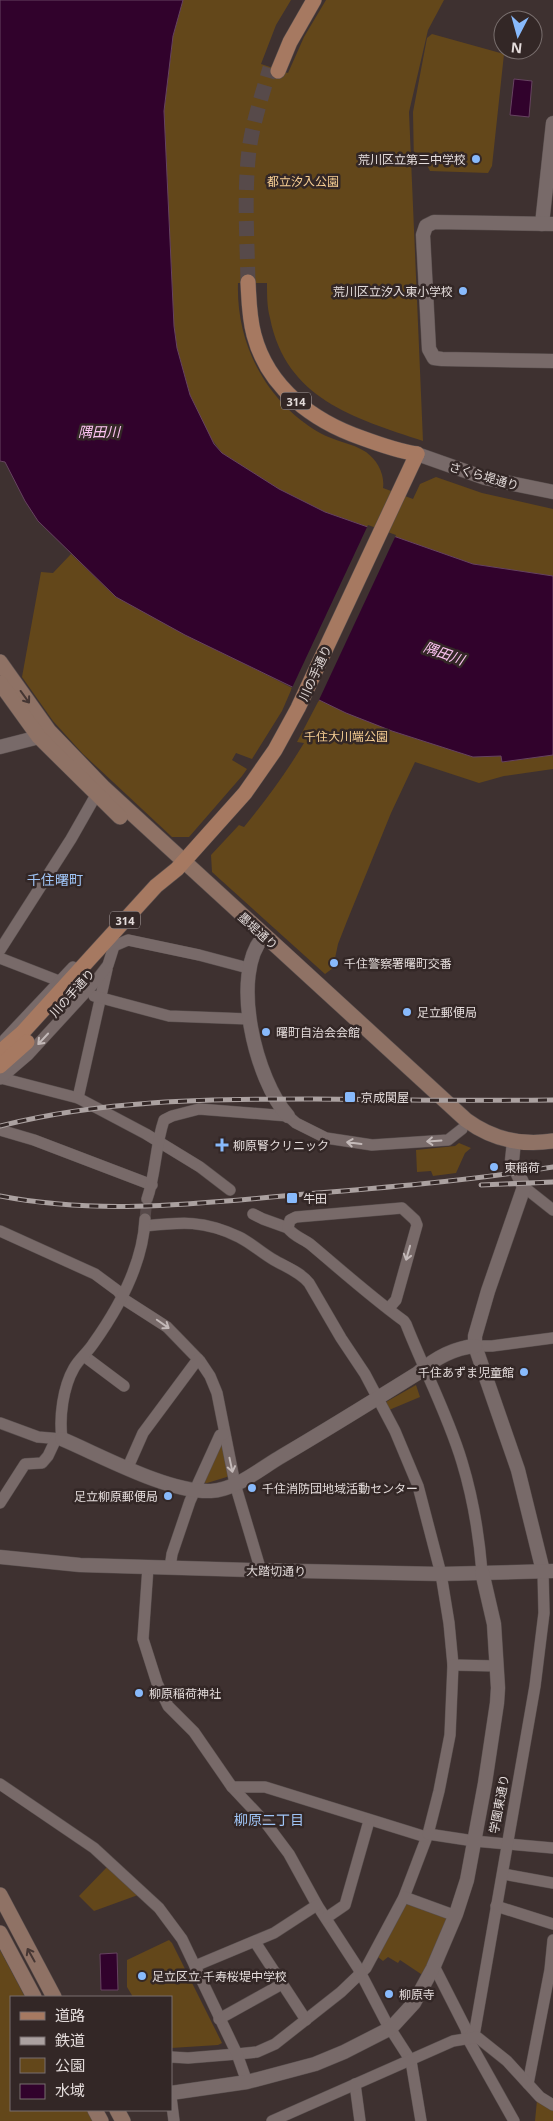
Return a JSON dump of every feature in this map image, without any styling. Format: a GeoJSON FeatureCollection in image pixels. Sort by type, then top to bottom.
{"type":"FeatureCollection","features":[{"type":"Feature","properties":{"kind":"main road"},"geometry":{"type":"LineString","coordinates":[[304,0],[282,38],[274,69],[314,0]]}},
{"type":"Feature","properties":{"kind":"main road","name":"314"},"geometry":{"type":"LineString","coordinates":[[252,281],[262,334],[273,358],[286,378],[306,399],[329,415],[400,444],[417,454]]}},
{"type":"Feature","properties":{"kind":"main road","name":"川の手通り"},"geometry":{"type":"LineString","coordinates":[[0,1074],[82,982],[156,886],[180,866],[245,793],[275,750],[298,708],[417,454]]}},
{"type":"Feature","properties":{"kind":"main road","name":"墨堤通り"},"geometry":{"type":"LineString","coordinates":[[0,662],[44,734],[103,787],[180,866]]}},
{"type":"Feature","properties":{"kind":"main road","name":"墨堤通り"},"geometry":{"type":"LineString","coordinates":[[0,683],[96,795],[180,866],[466,1120],[513,1146],[530,1153],[553,1150]]}},
{"type":"Feature","properties":{"kind":"main road","name":"墨堤通り"},"geometry":{"type":"LineString","coordinates":[[261,939],[462,1129],[479,1140],[513,1146],[553,1141]]}},
{"type":"Feature","properties":{"kind":"main road","name":"川の手通り"},"geometry":{"type":"LineString","coordinates":[[0,1052],[82,982]]}},
{"type":"Feature","properties":{"kind":"main road"},"geometry":{"type":"LineString","coordinates":[[0,1895],[53,1996]]}},
{"type":"Feature","properties":{"kind":"main road"},"geometry":{"type":"LineString","coordinates":[[0,1933],[33,1996]]}},
{"type":"Feature","properties":{"kind":"street"},"geometry":{"type":"LineString","coordinates":[[553,123],[548,224],[434,222],[426,226],[423,245],[429,349],[434,358],[553,361]]}},
{"type":"Feature","properties":{"kind":"street","name":"さくら堤通り"},"geometry":{"type":"LineString","coordinates":[[417,454],[485,478],[553,492]]}},
{"type":"Feature","properties":{"kind":"street"},"geometry":{"type":"LineString","coordinates":[[0,747],[44,734]]}},
{"type":"Feature","properties":{"kind":"street"},"geometry":{"type":"LineString","coordinates":[[0,950],[71,839],[96,795]]}},
{"type":"Feature","properties":{"kind":"street"},"geometry":{"type":"LineString","coordinates":[[261,939],[248,968],[249,1019],[266,1078],[274,1096],[288,1116],[296,1123],[326,1138],[372,1145],[448,1140],[462,1129]]}},
{"type":"Feature","properties":{"kind":"street"},"geometry":{"type":"LineString","coordinates":[[0,1044],[98,941],[111,943],[128,940],[199,955],[248,968]]}},
{"type":"Feature","properties":{"kind":"street"},"geometry":{"type":"LineString","coordinates":[[78,1098],[101,999],[111,943]]}},
{"type":"Feature","properties":{"kind":"street"},"geometry":{"type":"LineString","coordinates":[[0,958],[59,981]]}},
{"type":"Feature","properties":{"kind":"street"},"geometry":{"type":"LineString","coordinates":[[108,965],[82,982],[101,999],[169,1016],[249,1019]]}},
{"type":"Feature","properties":{"kind":"street"},"geometry":{"type":"LineString","coordinates":[[0,1074],[78,1098],[157,1140],[200,1167],[230,1190]]}},
{"type":"Feature","properties":{"kind":"street"},"geometry":{"type":"LineString","coordinates":[[147,1200],[152,1184],[157,1140],[164,1120],[199,1109],[288,1116]]}},
{"type":"Feature","properties":{"kind":"street"},"geometry":{"type":"LineString","coordinates":[[0,1130],[34,1140],[152,1184]]}},
{"type":"Feature","properties":{"kind":"street"},"geometry":{"type":"LineString","coordinates":[[513,1146],[513,1164],[524,1187],[553,1210]]}},
{"type":"Feature","properties":{"kind":"street"},"geometry":{"type":"LineString","coordinates":[[524,1187],[475,1336],[476,1346],[518,1470],[548,1571]]}},
{"type":"Feature","properties":{"kind":"street"},"geometry":{"type":"LineString","coordinates":[[288,1228],[290,1220],[296,1217],[402,1208],[405,1210],[416,1225],[396,1300],[388,1309]]}},
{"type":"Feature","properties":{"kind":"street"},"geometry":{"type":"LineString","coordinates":[[172,2093],[248,2082],[315,2064],[344,2052],[390,2028],[414,2002],[433,1968],[456,1916],[470,1869],[496,1703],[497,1666],[494,1624],[482,1572],[479,1538],[462,1462],[406,1324],[288,1228],[253,1214]]}},
{"type":"Feature","properties":{"kind":"street"},"geometry":{"type":"LineString","coordinates":[[0,1503],[25,1464],[42,1463],[59,1439],[68,1386],[75,1367],[106,1326],[123,1297],[135,1267],[145,1222],[206,1224],[240,1237],[274,1260],[303,1276],[365,1374],[395,1431],[418,1486],[442,1574],[453,1666],[450,1735],[439,1793],[427,1835],[404,1896],[361,1974],[275,2044],[257,2052],[188,2058],[172,2057]]}},
{"type":"Feature","properties":{"kind":"street"},"geometry":{"type":"LineString","coordinates":[[0,1231],[95,1274],[125,1300],[168,1327],[198,1359],[210,1376],[217,1393],[235,1484],[262,1570]]}},
{"type":"Feature","properties":{"kind":"street"},"geometry":{"type":"LineString","coordinates":[[0,1424],[38,1437],[59,1439],[166,1484],[194,1490],[218,1491],[235,1484],[377,1398],[431,1362],[466,1346],[492,1346],[553,1338]]}},
{"type":"Feature","properties":{"kind":"street"},"geometry":{"type":"LineString","coordinates":[[84,1356],[124,1386]]}},
{"type":"Feature","properties":{"kind":"street"},"geometry":{"type":"LineString","coordinates":[[128,1467],[143,1433],[198,1359]]}},
{"type":"Feature","properties":{"kind":"street"},"geometry":{"type":"LineString","coordinates":[[170,1568],[172,1554],[194,1490],[220,1435],[224,1434]]}},
{"type":"Feature","properties":{"kind":"street","name":"大踏切通り"},"geometry":{"type":"LineString","coordinates":[[0,1557],[80,1565],[170,1568],[442,1574],[548,1571]]}},
{"type":"Feature","properties":{"kind":"street"},"geometry":{"type":"LineString","coordinates":[[148,1567],[143,1639],[157,1683],[168,1706],[194,1732],[232,1787],[282,1844],[411,2061],[421,2121]]}},
{"type":"Feature","properties":{"kind":"street","name":"学園東通り"},"geometry":{"type":"LineString","coordinates":[[468,2039],[475,2030],[503,1874],[506,1844],[541,1643],[548,1571]]}},
{"type":"Feature","properties":{"kind":"street"},"geometry":{"type":"LineString","coordinates":[[541,1643],[553,1645]]}},
{"type":"Feature","properties":{"kind":"street"},"geometry":{"type":"LineString","coordinates":[[453,1666],[497,1666]]}},
{"type":"Feature","properties":{"kind":"street"},"geometry":{"type":"LineString","coordinates":[[0,1784],[67,1829],[115,1866],[159,1908],[182,1939],[237,2054],[248,2082]]}},
{"type":"Feature","properties":{"kind":"street"},"geometry":{"type":"LineString","coordinates":[[232,1787],[265,1787],[370,1821],[427,1835],[553,1848]]}},
{"type":"Feature","properties":{"kind":"street"},"geometry":{"type":"LineString","coordinates":[[326,1918],[345,1906],[370,1821]]}},
{"type":"Feature","properties":{"kind":"street"},"geometry":{"type":"LineString","coordinates":[[503,1874],[553,1883]]}},
{"type":"Feature","properties":{"kind":"street"},"geometry":{"type":"LineString","coordinates":[[404,1896],[456,1916]]}},
{"type":"Feature","properties":{"kind":"street"},"geometry":{"type":"LineString","coordinates":[[195,1966],[274,1933],[317,1905]]}},
{"type":"Feature","properties":{"kind":"street"},"geometry":{"type":"LineString","coordinates":[[496,1906],[553,1924]]}},
{"type":"Feature","properties":{"kind":"street"},"geometry":{"type":"LineString","coordinates":[[528,2084],[550,1970],[553,1940]]}},
{"type":"Feature","properties":{"kind":"street"},"geometry":{"type":"LineString","coordinates":[[255,1942],[306,2020]]}},
{"type":"Feature","properties":{"kind":"street"},"geometry":{"type":"LineString","coordinates":[[433,1968],[436,1970],[461,2019],[468,2039],[514,2121]]}},
{"type":"Feature","properties":{"kind":"street"},"geometry":{"type":"LineString","coordinates":[[219,2019],[282,1984]]}},
{"type":"Feature","properties":{"kind":"street"},"geometry":{"type":"LineString","coordinates":[[274,2121],[452,2041],[477,2037],[507,2061],[540,2097],[553,2105]]}},
{"type":"Feature","properties":{"kind":"street"},"geometry":{"type":"LineString","coordinates":[[355,2084],[360,2121]]}},
{"type":"Feature","properties":{"kind":"street"},"geometry":{"type":"LineString","coordinates":[[172,2105],[174,2121]]}},
{"type":"Feature","properties":{"kind":"green space","name":"都立汐入公園"},"geometry":{"type":"Polygon","coordinates":[[[183,0],[291,0],[276,25],[261,64],[288,73],[304,37],[326,0],[444,0],[428,30],[409,112],[423,441],[348,413],[327,401],[307,386],[291,368],[278,346],[269,314],[267,283],[238,283],[242,328],[258,369],[284,405],[320,433],[355,446],[370,455],[377,463],[383,478],[383,488],[413,499],[420,484],[436,477],[482,493],[553,509],[553,576],[473,564],[325,512],[279,489],[222,453],[205,430],[190,395],[177,348],[174,326],[164,111],[173,36],[183,0]]]}},
{"type":"Feature","properties":{"kind":"green space"},"geometry":{"type":"Polygon","coordinates":[[[432,34],[493,51],[493,60],[503,60],[492,166],[488,173],[430,171],[427,165],[414,165],[413,112],[427,38],[432,34]]]}},
{"type":"Feature","properties":{"kind":"green space"},"geometry":{"type":"Polygon","coordinates":[[[71,554],[116,597],[292,688],[282,711],[252,759],[236,753],[232,760],[247,769],[189,837],[172,837],[83,754],[53,721],[22,677],[41,572],[53,573],[71,554]]]}},
{"type":"Feature","properties":{"kind":"green space","name":"千住大川端公園"},"geometry":{"type":"Polygon","coordinates":[[[319,700],[392,731],[473,757],[501,756],[502,762],[553,755],[553,769],[504,776],[479,783],[415,762],[391,813],[347,921],[338,944],[333,968],[325,974],[212,872],[211,855],[239,825],[244,827],[283,776],[304,743],[297,742],[319,700]]]}},
{"type":"Feature","properties":{"kind":"green space"},"geometry":{"type":"Polygon","coordinates":[[[459,1143],[471,1148],[465,1153],[456,1173],[433,1176],[431,1171],[417,1172],[416,1150],[455,1146],[459,1143]]]}},
{"type":"Feature","properties":{"kind":"green space"},"geometry":{"type":"Polygon","coordinates":[[[416,1385],[420,1397],[389,1410],[386,1402],[416,1385]]]}},
{"type":"Feature","properties":{"kind":"green space"},"geometry":{"type":"Polygon","coordinates":[[[223,1442],[230,1476],[207,1483],[201,1482],[223,1442]]]}},
{"type":"Feature","properties":{"kind":"green space"},"geometry":{"type":"Polygon","coordinates":[[[109,1865],[138,1895],[94,1911],[79,1896],[109,1865]]]}},
{"type":"Feature","properties":{"kind":"green space"},"geometry":{"type":"Polygon","coordinates":[[[407,1901],[451,1916],[424,1976],[400,1960],[398,1963],[388,1957],[383,1961],[378,1957],[407,1901]]]}},
{"type":"Feature","properties":{"kind":"green space"},"geometry":{"type":"Polygon","coordinates":[[[169,1940],[222,2043],[218,2045],[172,2048],[172,1996],[132,1996],[127,1987],[127,1960],[169,1940]]]}},
{"type":"Feature","properties":{"kind":"green space"},"geometry":{"type":"Polygon","coordinates":[[[0,1950],[24,1996],[10,1996],[10,2111],[89,2111],[94,2121],[0,2121],[0,1950]]]}},
{"type":"Feature","properties":{"kind":"green space"},"geometry":{"type":"Polygon","coordinates":[[[537,2100],[553,2111],[553,2121],[535,2121],[537,2100]]]}},
{"type":"Feature","properties":{"kind":"water","name":"隅田川"},"geometry":{"type":"Polygon","coordinates":[[[0,0],[183,0],[173,36],[164,111],[174,326],[177,348],[190,395],[214,444],[222,453],[279,489],[325,512],[473,564],[553,576],[553,755],[502,762],[501,756],[473,757],[392,731],[346,713],[185,635],[116,597],[38,521],[25,501],[5,462],[0,461],[0,0]]]}},
{"type":"Feature","properties":{"kind":"water"},"geometry":{"type":"Polygon","coordinates":[[[514,79],[532,81],[529,117],[510,115],[514,79]]]}},
{"type":"Feature","properties":{"kind":"water"},"geometry":{"type":"Polygon","coordinates":[[[117,1953],[118,1990],[101,1990],[100,1954],[117,1953]]]}},
{"type":"Feature","properties":{"kind":"pier"},"geometry":{"type":"Polygon","coordinates":[[[368,525],[396,535],[318,702],[291,690],[368,525]]]}},
{"type":"Feature","properties":{"kind":"tunnel"},"geometry":{"type":"LineString","coordinates":[[248,282],[247,166],[255,119],[270,68]]}},
{"type":"Feature","properties":{"kind":"tunnel"},"geometry":{"type":"LineString","coordinates":[[145,1219],[147,1199]]}},
{"type":"Feature","properties":{"kind":"railway"},"geometry":{"type":"LineString","coordinates":[[0,1126],[77,1111],[116,1106],[194,1101],[311,1099],[553,1100]]}},
{"type":"Feature","properties":{"kind":"railway"},"geometry":{"type":"LineString","coordinates":[[0,1196],[73,1205],[147,1206],[220,1202],[424,1184],[553,1167]]}},
{"type":"Feature","properties":{"kind":"railway"},"geometry":{"type":"LineString","coordinates":[[481,1185],[553,1182]]}},
{"type":"Feature","properties":{"kind":"place","name":"荒川区立第三中学校"},"geometry":{"type":"Point","coordinates":[476,159]}},
{"type":"Feature","properties":{"kind":"place","name":"荒川区立汐入東小学校"},"geometry":{"type":"Point","coordinates":[463,291]}},
{"type":"Feature","properties":{"kind":"place","name":"千住警察署曙町交番"},"geometry":{"type":"Point","coordinates":[334,963]}},
{"type":"Feature","properties":{"kind":"place","name":"足立郵便局"},"geometry":{"type":"Point","coordinates":[407,1012]}},
{"type":"Feature","properties":{"kind":"place","name":"曙町自治会会館"},"geometry":{"type":"Point","coordinates":[266,1032]}},
{"type":"Feature","properties":{"kind":"place","name":"京成関屋"},"geometry":{"type":"Point","coordinates":[350,1097]}},
{"type":"Feature","properties":{"kind":"place","name":"柳原腎クリニック"},"geometry":{"type":"Point","coordinates":[222,1145]}},
{"type":"Feature","properties":{"kind":"place","name":"東稲荷"},"geometry":{"type":"Point","coordinates":[494,1167]}},
{"type":"Feature","properties":{"kind":"place","name":"牛田"},"geometry":{"type":"Point","coordinates":[292,1198]}},
{"type":"Feature","properties":{"kind":"place","name":"千住あずま児童館"},"geometry":{"type":"Point","coordinates":[524,1372]}},
{"type":"Feature","properties":{"kind":"place","name":"千住消防団地域活動センター"},"geometry":{"type":"Point","coordinates":[252,1488]}},
{"type":"Feature","properties":{"kind":"place","name":"足立柳原郵便局"},"geometry":{"type":"Point","coordinates":[168,1496]}},
{"type":"Feature","properties":{"kind":"place","name":"柳原稲荷神社"},"geometry":{"type":"Point","coordinates":[139,1693]}},
{"type":"Feature","properties":{"kind":"place","name":"足立区立 千寿桜堤中学校"},"geometry":{"type":"Point","coordinates":[142,1976]}},
{"type":"Feature","properties":{"kind":"place","name":"柳原寺"},"geometry":{"type":"Point","coordinates":[389,1994]}},
{"type":"Feature","properties":{"kind":"district","name":"千住曙町"},"geometry":{"type":"Point","coordinates":[55,879]}},
{"type":"Feature","properties":{"kind":"district","name":"柳原二丁目"},"geometry":{"type":"Point","coordinates":[269,1819]}}]}
